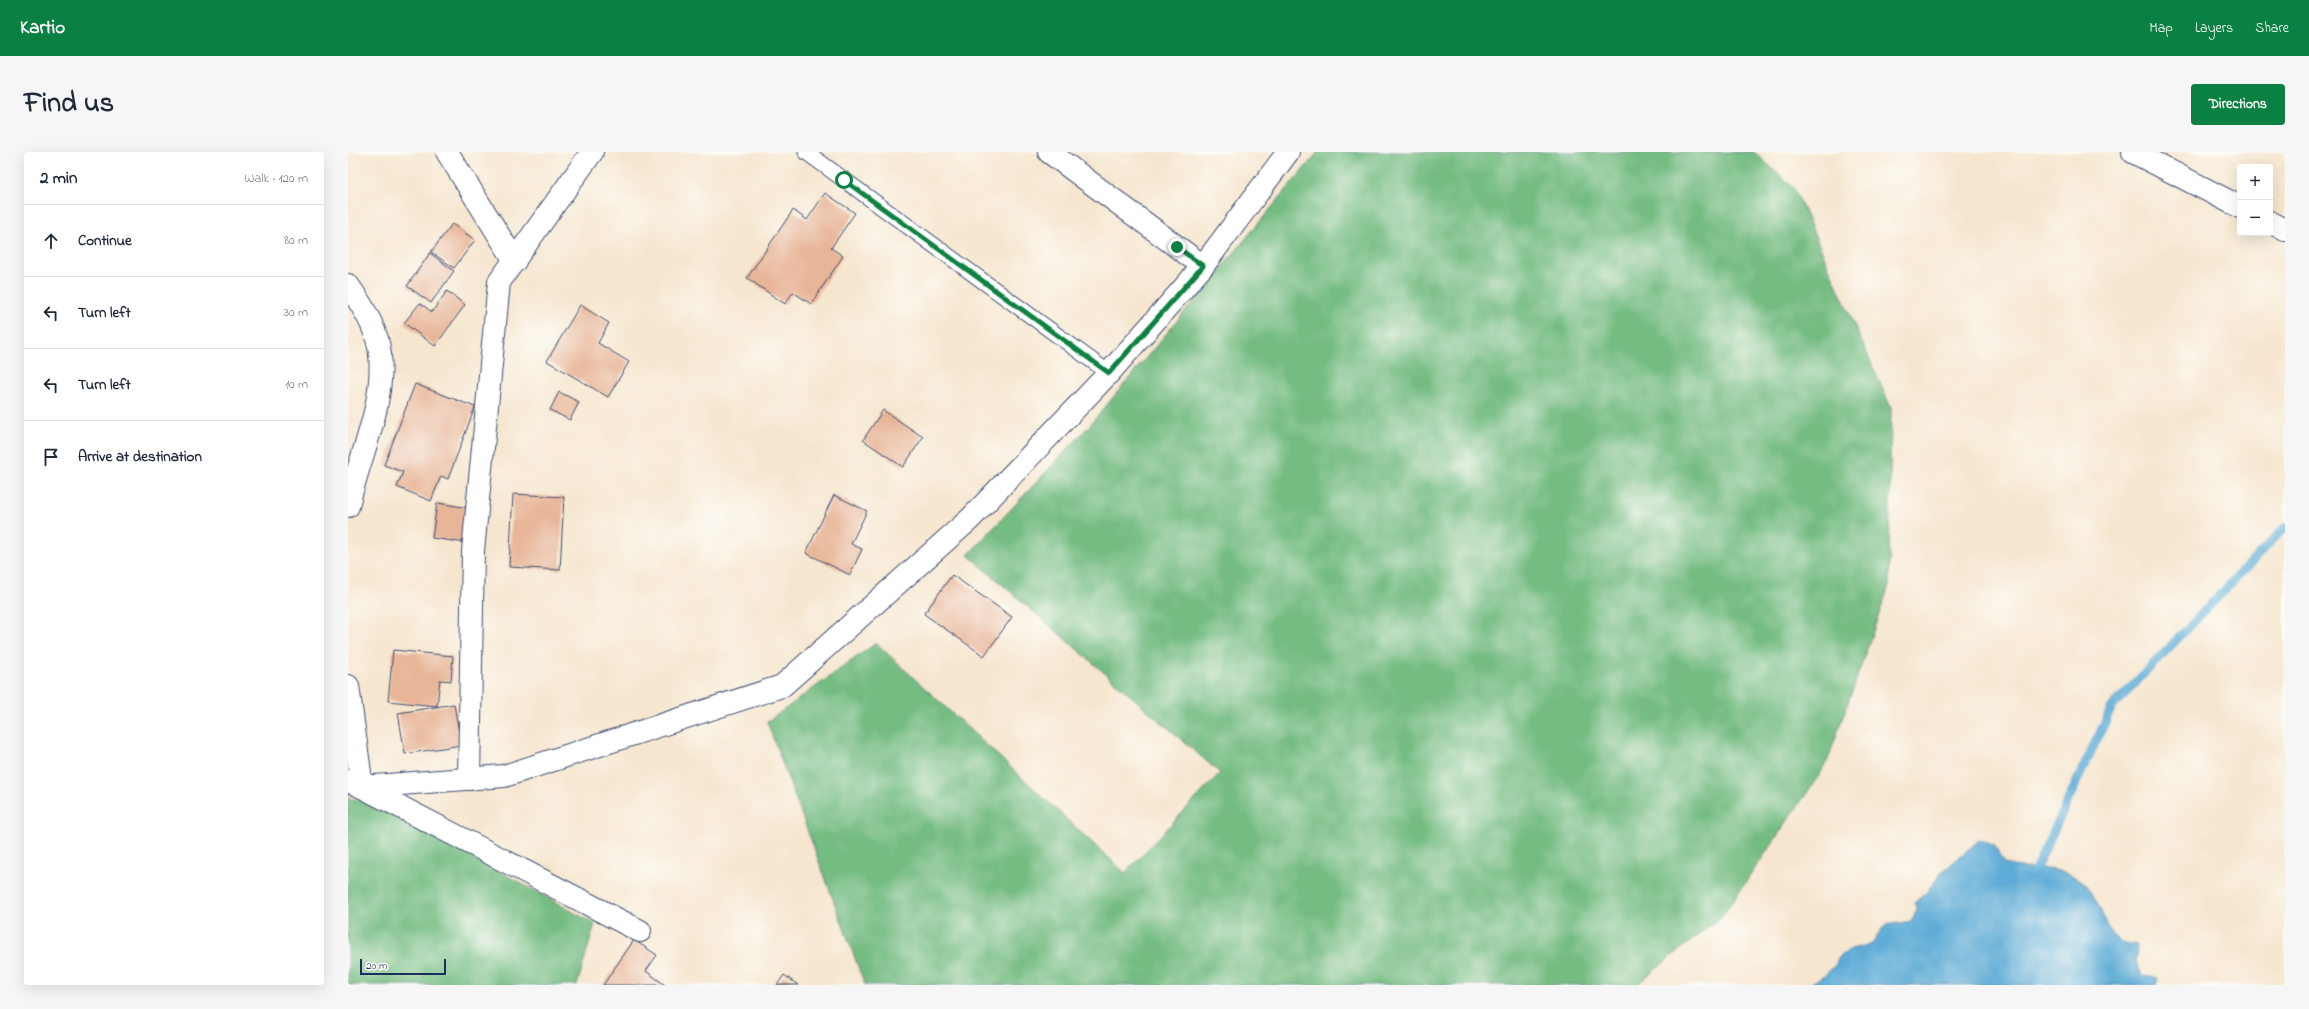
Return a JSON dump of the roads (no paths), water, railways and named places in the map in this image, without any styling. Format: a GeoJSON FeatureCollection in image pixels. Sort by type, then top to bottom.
{"type":"FeatureCollection","features":[{"type":"Feature","properties":{"kind":"street"},"geometry":{"type":"LineString","coordinates":[[447,152],[515,261]]}},
{"type":"Feature","properties":{"kind":"street"},"geometry":{"type":"LineString","coordinates":[[469,779],[473,551],[499,282],[592,152]]}},
{"type":"Feature","properties":{"kind":"street"},"geometry":{"type":"LineString","coordinates":[[1049,152],[1203,266]]}},
{"type":"Feature","properties":{"kind":"street"},"geometry":{"type":"LineString","coordinates":[[355,784],[504,776],[782,686],[970,519],[1109,373],[1203,266],[1288,152]]}},
{"type":"Feature","properties":{"kind":"street"},"geometry":{"type":"LineString","coordinates":[[2133,152],[2237,205]]}},
{"type":"Feature","properties":{"kind":"street"},"geometry":{"type":"LineString","coordinates":[[2273,224],[2285,230]]}},
{"type":"Feature","properties":{"kind":"street"},"geometry":{"type":"LineString","coordinates":[[348,285],[365,309],[380,353],[379,388],[364,453],[348,506]]}},
{"type":"Feature","properties":{"kind":"street"},"geometry":{"type":"LineString","coordinates":[[348,686],[355,784]]}},
{"type":"Feature","properties":{"kind":"street"},"geometry":{"type":"LineString","coordinates":[[355,784],[640,931]]}},
{"type":"Feature","properties":{"kind":"lane"},"geometry":{"type":"LineString","coordinates":[[806,152],[1109,373]]}},
{"type":"Feature","properties":{"kind":"water"},"geometry":{"type":"Polygon","coordinates":[[[1979,840],[1994,844],[2005,864],[2025,868],[2063,872],[2072,875],[2081,881],[2093,895],[2114,935],[2123,942],[2137,945],[2136,961],[2142,976],[2158,978],[2156,985],[1808,985],[1825,975],[1836,964],[1839,957],[1851,949],[1872,944],[1885,925],[1912,921],[1917,909],[1914,903],[1925,894],[1942,872],[1979,840]]]}},
{"type":"Feature","properties":{"kind":"waterway"},"geometry":{"type":"LineString","coordinates":[[2031,879],[2112,707],[2285,527]]}}]}
